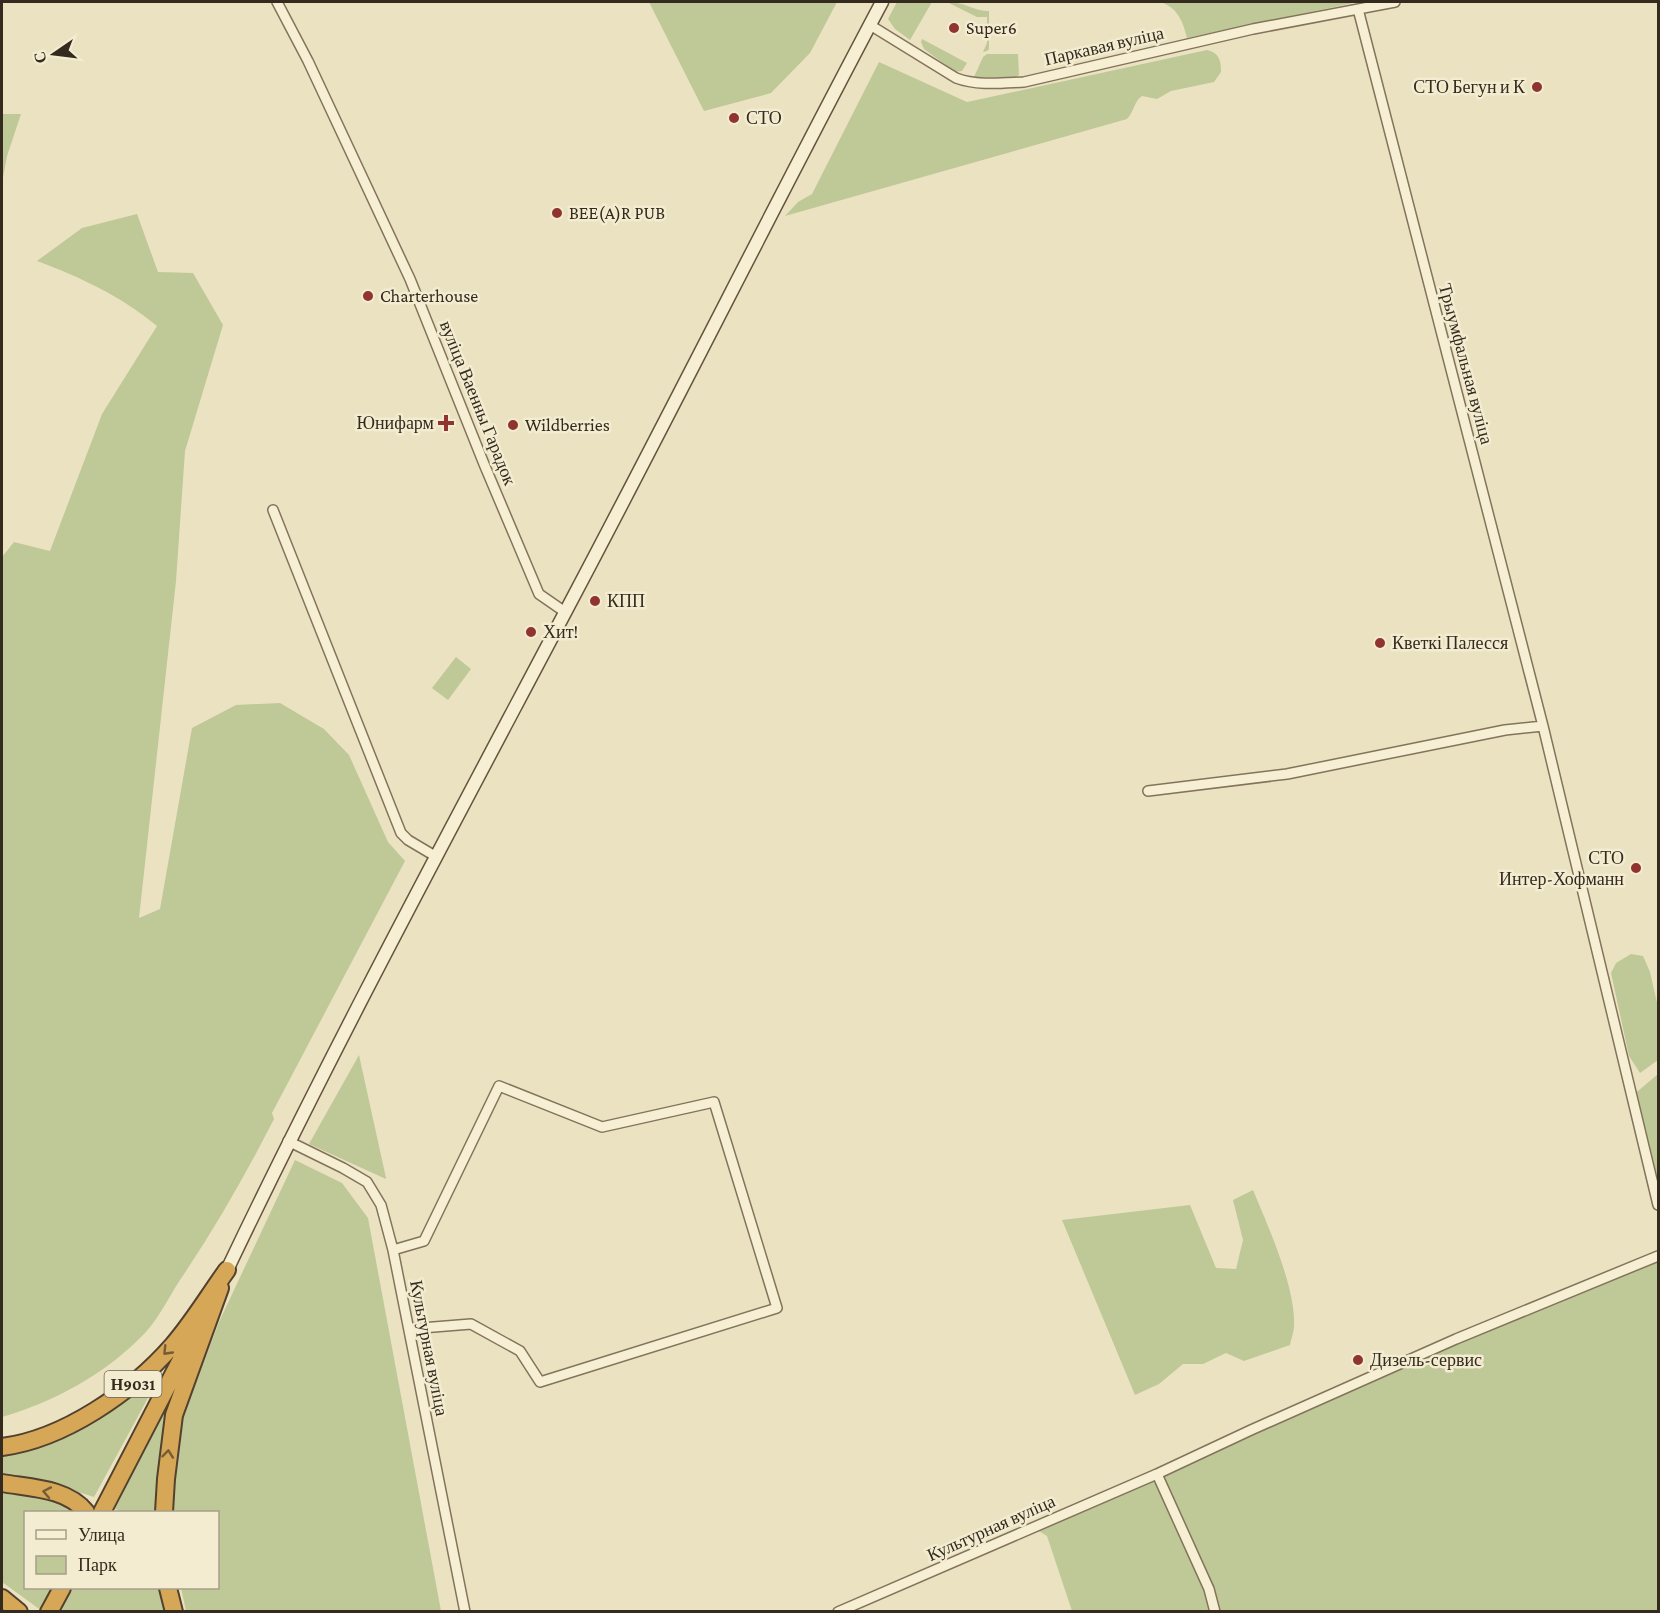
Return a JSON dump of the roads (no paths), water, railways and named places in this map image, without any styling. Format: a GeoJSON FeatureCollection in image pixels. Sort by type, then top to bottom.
{"type":"FeatureCollection","features":[{"type":"Feature","properties":{"kind":"highway","name":"Н9031"},"geometry":{"type":"LineString","coordinates":[[2,1447],[69,1425],[122,1393],[146,1373],[173,1344],[227,1270]]}},
{"type":"Feature","properties":{"kind":"highway","name":"Н9031"},"geometry":{"type":"LineString","coordinates":[[103,1511],[227,1270]]}},
{"type":"Feature","properties":{"kind":"highway","name":"Н9031"},"geometry":{"type":"LineString","coordinates":[[164,1511],[174,1415],[227,1270]]}},
{"type":"Feature","properties":{"kind":"highway"},"geometry":{"type":"LineString","coordinates":[[2,1483],[60,1494],[79,1503],[85,1511]]}},
{"type":"Feature","properties":{"kind":"highway"},"geometry":{"type":"LineString","coordinates":[[49,1611],[61,1589]]}},
{"type":"Feature","properties":{"kind":"highway"},"geometry":{"type":"LineString","coordinates":[[168,1589],[174,1611]]}},
{"type":"Feature","properties":{"kind":"main road","name":"Н9031"},"geometry":{"type":"LineString","coordinates":[[227,1270],[288,1141],[435,856],[565,612],[882,2]]}},
{"type":"Feature","properties":{"kind":"street","name":"вуліца Ваенны Гарадок"},"geometry":{"type":"LineString","coordinates":[[278,2],[410,279],[539,594],[565,612]]}},
{"type":"Feature","properties":{"kind":"street","name":"Паркавая вуліца"},"geometry":{"type":"LineString","coordinates":[[870,25],[956,78],[995,84],[1024,82],[1253,29],[1395,2]]}},
{"type":"Feature","properties":{"kind":"street","name":"Трыумфальная вуліца"},"geometry":{"type":"LineString","coordinates":[[1358,9],[1543,726],[1659,1205]]}},
{"type":"Feature","properties":{"kind":"street"},"geometry":{"type":"LineString","coordinates":[[273,510],[401,833],[408,840],[435,856]]}},
{"type":"Feature","properties":{"kind":"street"},"geometry":{"type":"LineString","coordinates":[[1148,791],[1287,774],[1505,730],[1543,726]]}},
{"type":"Feature","properties":{"kind":"street"},"geometry":{"type":"LineString","coordinates":[[393,1250],[423,1241],[499,1086],[602,1127],[714,1102],[777,1308],[540,1382],[520,1351],[471,1324],[409,1329]]}},
{"type":"Feature","properties":{"kind":"street","name":"Культурная вуліца"},"geometry":{"type":"LineString","coordinates":[[288,1141],[344,1168],[367,1182],[381,1205],[393,1250],[465,1611]]}},
{"type":"Feature","properties":{"kind":"street","name":"Культурная вуліца"},"geometry":{"type":"LineString","coordinates":[[838,1611],[1157,1474],[1456,1339],[1659,1256]]}},
{"type":"Feature","properties":{"kind":"street"},"geometry":{"type":"LineString","coordinates":[[1157,1474],[1209,1589],[1215,1611]]}},
{"type":"Feature","properties":{"kind":"place","name":"Super6"},"geometry":{"type":"Point","coordinates":[954,28]}},
{"type":"Feature","properties":{"kind":"place","name":"СТО Бегун и К"},"geometry":{"type":"Point","coordinates":[1537,87]}},
{"type":"Feature","properties":{"kind":"place","name":"СТО"},"geometry":{"type":"Point","coordinates":[734,118]}},
{"type":"Feature","properties":{"kind":"place","name":"BEE(A)R PUB"},"geometry":{"type":"Point","coordinates":[557,213]}},
{"type":"Feature","properties":{"kind":"place","name":"Charterhouse"},"geometry":{"type":"Point","coordinates":[368,296]}},
{"type":"Feature","properties":{"kind":"place","name":"Юнифарм"},"geometry":{"type":"Point","coordinates":[446,423]}},
{"type":"Feature","properties":{"kind":"place","name":"Wildberries"},"geometry":{"type":"Point","coordinates":[513,425]}},
{"type":"Feature","properties":{"kind":"place","name":"КПП"},"geometry":{"type":"Point","coordinates":[595,601]}},
{"type":"Feature","properties":{"kind":"place","name":"Хит!"},"geometry":{"type":"Point","coordinates":[531,632]}},
{"type":"Feature","properties":{"kind":"place","name":"Кветкі Палесся"},"geometry":{"type":"Point","coordinates":[1380,643]}},
{"type":"Feature","properties":{"kind":"place","name":"СТО Интер-Хофманн"},"geometry":{"type":"Point","coordinates":[1636,868]}},
{"type":"Feature","properties":{"kind":"place","name":"Дизель-сервис"},"geometry":{"type":"Point","coordinates":[1358,1360]}}]}
